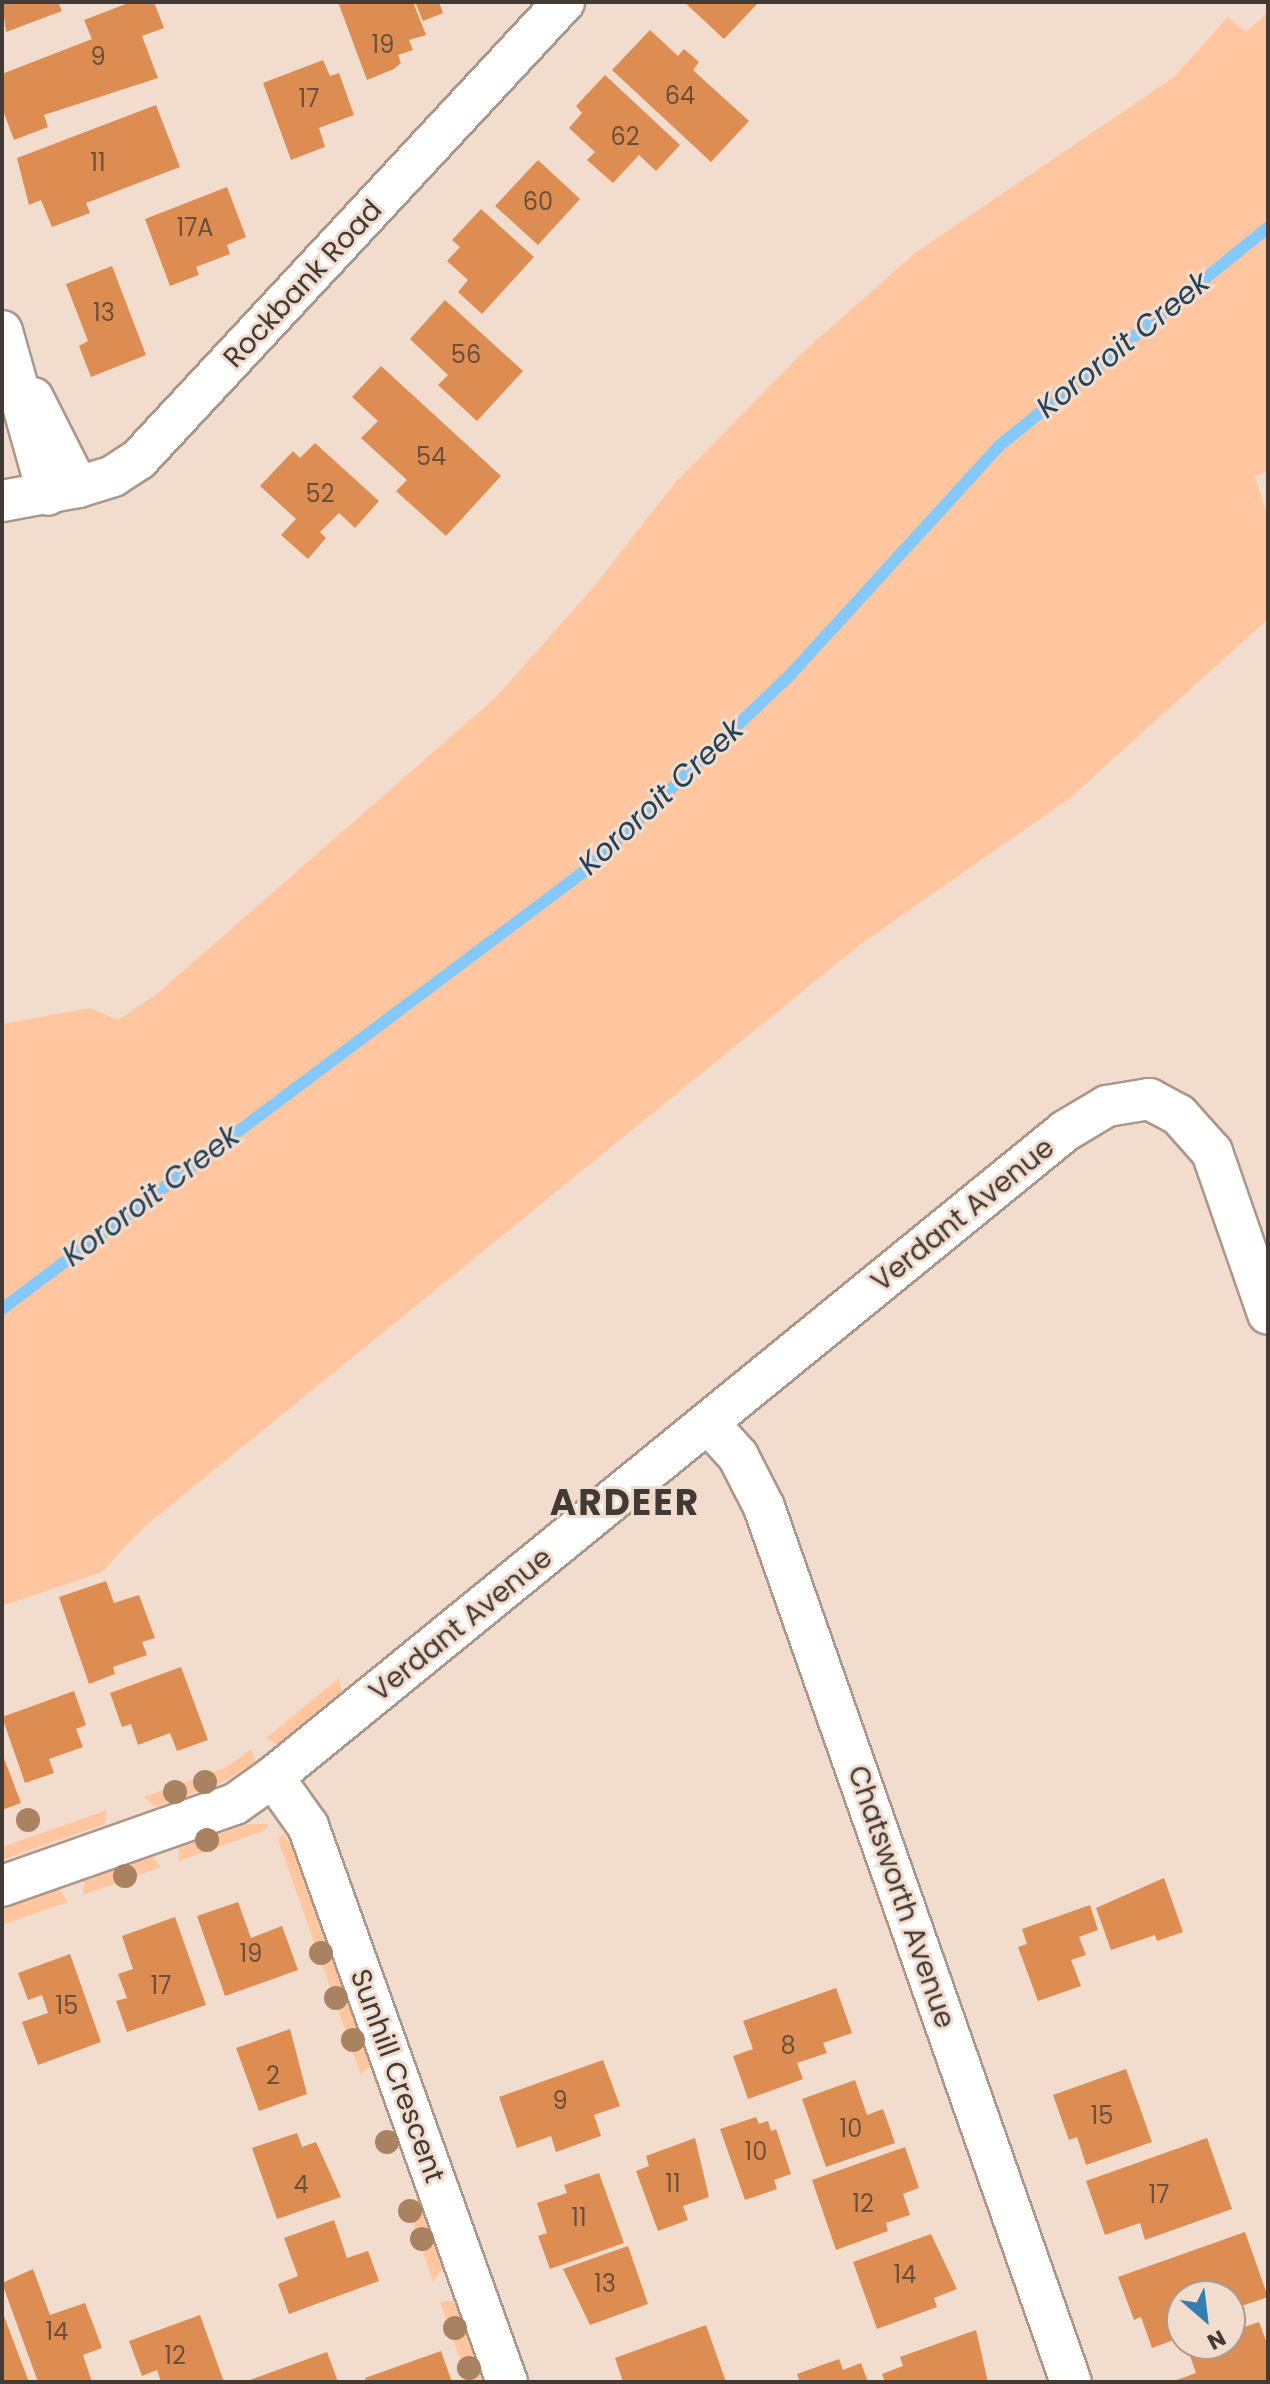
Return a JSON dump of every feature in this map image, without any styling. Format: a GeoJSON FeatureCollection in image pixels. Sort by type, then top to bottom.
{"type":"FeatureCollection","features":[{"type":"Feature","properties":{"kind":"street","name":"Rockbank Road"},"geometry":{"type":"LineString","coordinates":[[2,501],[63,491],[113,476],[158,441],[564,2]]}},
{"type":"Feature","properties":{"kind":"street"},"geometry":{"type":"LineString","coordinates":[[2,331],[18,374],[58,439],[63,491]]}},
{"type":"Feature","properties":{"kind":"street","name":"Verdant Avenue"},"geometry":{"type":"LineString","coordinates":[[2,1886],[235,1804],[273,1777],[1065,1131],[1107,1106],[1149,1099],[1179,1115],[1212,1152],[1268,1314]]}},
{"type":"Feature","properties":{"kind":"street","name":"Chatsworth Avenue"},"geometry":{"type":"LineString","coordinates":[[708,1423],[738,1456],[764,1507],[1071,2382]]}},
{"type":"Feature","properties":{"kind":"street","name":"Sunhill Crescent"},"geometry":{"type":"LineString","coordinates":[[273,1777],[308,1826],[507,2382]]}},
{"type":"Feature","properties":{"kind":"shaded area"},"geometry":{"type":"Polygon","coordinates":[[[1268,12],[1268,471],[1255,476],[1268,518],[1268,619],[1070,798],[861,944],[144,1527],[102,1572],[2,1606],[2,1024],[90,1008],[118,1020],[158,993],[495,698],[592,589],[674,484],[803,352],[915,253],[1174,77],[1228,17],[1246,32],[1268,12]]]}},
{"type":"Feature","properties":{"kind":"shaded area"},"geometry":{"type":"Polygon","coordinates":[[[339,1678],[342,1692],[277,1745],[266,1738],[339,1678]]]}},
{"type":"Feature","properties":{"kind":"shaded area"},"geometry":{"type":"Polygon","coordinates":[[[251,1749],[256,1762],[221,1783],[155,1807],[144,1797],[227,1767],[251,1749]]]}},
{"type":"Feature","properties":{"kind":"shaded area"},"geometry":{"type":"Polygon","coordinates":[[[107,1810],[105,1824],[2,1860],[2,1847],[107,1810]]]}},
{"type":"Feature","properties":{"kind":"shaded area"},"geometry":{"type":"Polygon","coordinates":[[[247,1824],[269,1824],[264,1831],[179,1861],[179,1847],[247,1824]]]}},
{"type":"Feature","properties":{"kind":"shaded area"},"geometry":{"type":"Polygon","coordinates":[[[283,1834],[297,1854],[371,2065],[361,2075],[278,1840],[283,1834]]]}},
{"type":"Feature","properties":{"kind":"shaded area"},"geometry":{"type":"Polygon","coordinates":[[[153,1857],[161,1867],[83,1895],[84,1880],[153,1857]]]}},
{"type":"Feature","properties":{"kind":"shaded area"},"geometry":{"type":"Polygon","coordinates":[[[59,1889],[68,1902],[2,1925],[2,1909],[59,1889]]]}},
{"type":"Feature","properties":{"kind":"shaded area"},"geometry":{"type":"Polygon","coordinates":[[[405,2199],[419,2200],[443,2268],[433,2282],[405,2199]]]}},
{"type":"Feature","properties":{"kind":"shaded area"},"geometry":{"type":"Polygon","coordinates":[[[453,2300],[483,2382],[468,2382],[440,2302],[453,2300]]]}},
{"type":"Feature","properties":{"kind":"building"},"geometry":{"type":"Polygon","coordinates":[[[2,2],[58,2],[62,11],[6,32],[2,2]]]}},
{"type":"Feature","properties":{"kind":"building"},"geometry":{"type":"Polygon","coordinates":[[[131,2],[154,2],[164,28],[142,36],[158,78],[44,115],[48,127],[14,140],[2,108],[2,74],[92,39],[84,20],[131,2]]]}},
{"type":"Feature","properties":{"kind":"building"},"geometry":{"type":"Polygon","coordinates":[[[338,2],[413,2],[426,35],[409,40],[413,50],[398,55],[401,63],[394,69],[367,80],[338,2]]]}},
{"type":"Feature","properties":{"kind":"building"},"geometry":{"type":"Polygon","coordinates":[[[415,2],[439,2],[443,13],[423,21],[415,2]]]}},
{"type":"Feature","properties":{"kind":"building"},"geometry":{"type":"Polygon","coordinates":[[[684,2],[759,2],[724,39],[684,2]]]}},
{"type":"Feature","properties":{"kind":"building"},"geometry":{"type":"Polygon","coordinates":[[[650,30],[678,56],[684,49],[699,62],[693,70],[749,121],[711,162],[612,70],[650,30]]]}},
{"type":"Feature","properties":{"kind":"building"},"geometry":{"type":"Polygon","coordinates":[[[323,60],[330,76],[339,73],[354,115],[319,128],[325,147],[291,160],[263,83],[323,60]]]}},
{"type":"Feature","properties":{"kind":"building"},"geometry":{"type":"Polygon","coordinates":[[[605,75],[680,145],[656,171],[639,155],[613,183],[587,160],[595,152],[569,128],[582,113],[576,106],[605,75]]]}},
{"type":"Feature","properties":{"kind":"building"},"geometry":{"type":"Polygon","coordinates":[[[156,105],[180,167],[86,203],[90,213],[52,227],[41,200],[29,205],[17,158],[156,105]]]}},
{"type":"Feature","properties":{"kind":"building"},"geometry":{"type":"Polygon","coordinates":[[[538,160],[580,199],[538,245],[495,206],[538,160]]]}},
{"type":"Feature","properties":{"kind":"building"},"geometry":{"type":"Polygon","coordinates":[[[227,187],[246,237],[227,245],[230,254],[196,267],[199,275],[170,286],[145,219],[227,187]]]}},
{"type":"Feature","properties":{"kind":"building"},"geometry":{"type":"Polygon","coordinates":[[[481,209],[534,257],[482,314],[458,292],[468,280],[447,261],[460,247],[452,240],[481,209]]]}},
{"type":"Feature","properties":{"kind":"building"},"geometry":{"type":"Polygon","coordinates":[[[112,266],[146,355],[91,377],[79,346],[88,341],[66,284],[112,266]]]}},
{"type":"Feature","properties":{"kind":"building"},"geometry":{"type":"Polygon","coordinates":[[[445,300],[523,371],[477,421],[438,385],[448,375],[410,339],[445,300]]]}},
{"type":"Feature","properties":{"kind":"building"},"geometry":{"type":"Polygon","coordinates":[[[381,366],[501,476],[446,536],[396,491],[407,480],[361,438],[378,421],[352,397],[381,366]]]}},
{"type":"Feature","properties":{"kind":"building"},"geometry":{"type":"Polygon","coordinates":[[[315,443],[379,501],[355,528],[339,513],[320,532],[326,538],[308,559],[281,535],[296,519],[260,486],[293,451],[300,458],[315,443]]]}},
{"type":"Feature","properties":{"kind":"building"},"geometry":{"type":"Polygon","coordinates":[[[106,1581],[114,1603],[139,1595],[155,1638],[142,1642],[147,1655],[113,1667],[115,1674],[89,1684],[59,1597],[106,1581]]]}},
{"type":"Feature","properties":{"kind":"building"},"geometry":{"type":"Polygon","coordinates":[[[181,1667],[208,1740],[177,1751],[170,1733],[138,1745],[131,1724],[122,1727],[110,1693],[181,1667]]]}},
{"type":"Feature","properties":{"kind":"building"},"geometry":{"type":"Polygon","coordinates":[[[74,1691],[86,1725],[76,1729],[83,1747],[49,1759],[54,1773],[25,1783],[2,1717],[74,1691]]]}},
{"type":"Feature","properties":{"kind":"building"},"geometry":{"type":"Polygon","coordinates":[[[2,1753],[21,1803],[2,1810],[2,1753]]]}},
{"type":"Feature","properties":{"kind":"building"},"geometry":{"type":"Polygon","coordinates":[[[1164,1878],[1183,1932],[1157,1941],[1155,1935],[1111,1950],[1096,1908],[1164,1878]]]}},
{"type":"Feature","properties":{"kind":"building"},"geometry":{"type":"Polygon","coordinates":[[[238,1902],[251,1938],[282,1926],[298,1970],[225,1996],[197,1916],[238,1902]]]}},
{"type":"Feature","properties":{"kind":"building"},"geometry":{"type":"Polygon","coordinates":[[[1090,1905],[1098,1930],[1079,1937],[1086,1955],[1071,1960],[1081,1986],[1038,2001],[1018,1947],[1027,1944],[1022,1929],[1090,1905]]]}},
{"type":"Feature","properties":{"kind":"building"},"geometry":{"type":"Polygon","coordinates":[[[175,1917],[206,2005],[127,2032],[116,2001],[127,1998],[118,1974],[133,1969],[122,1936],[175,1917]]]}},
{"type":"Feature","properties":{"kind":"building"},"geometry":{"type":"Polygon","coordinates":[[[70,1954],[101,2042],[38,2065],[22,2022],[48,2013],[42,1995],[28,2000],[18,1973],[70,1954]]]}},
{"type":"Feature","properties":{"kind":"building"},"geometry":{"type":"Polygon","coordinates":[[[836,1988],[852,2033],[823,2043],[827,2053],[797,2063],[803,2079],[748,2099],[733,2056],[753,2049],[743,2021],[836,1988]]]}},
{"type":"Feature","properties":{"kind":"building"},"geometry":{"type":"Polygon","coordinates":[[[290,2029],[307,2094],[259,2111],[236,2048],[290,2029]]]}},
{"type":"Feature","properties":{"kind":"building"},"geometry":{"type":"Polygon","coordinates":[[[603,2060],[620,2106],[594,2115],[601,2136],[556,2152],[551,2136],[517,2148],[499,2097],[603,2060]]]}},
{"type":"Feature","properties":{"kind":"building"},"geometry":{"type":"Polygon","coordinates":[[[1126,2069],[1152,2142],[1086,2165],[1077,2137],[1069,2140],[1053,2095],[1126,2069]]]}},
{"type":"Feature","properties":{"kind":"building"},"geometry":{"type":"Polygon","coordinates":[[[855,2080],[867,2115],[883,2109],[895,2143],[826,2167],[802,2099],[855,2080]]]}},
{"type":"Feature","properties":{"kind":"building"},"geometry":{"type":"Polygon","coordinates":[[[756,2117],[759,2124],[768,2121],[771,2131],[776,2129],[791,2174],[774,2180],[777,2189],[745,2200],[720,2129],[756,2117]]]}},
{"type":"Feature","properties":{"kind":"building"},"geometry":{"type":"Polygon","coordinates":[[[297,2133],[302,2147],[316,2142],[341,2197],[277,2219],[252,2148],[297,2133]]]}},
{"type":"Feature","properties":{"kind":"building"},"geometry":{"type":"Polygon","coordinates":[[[695,2138],[709,2197],[683,2206],[688,2220],[658,2231],[636,2171],[649,2166],[646,2156],[695,2138]]]}},
{"type":"Feature","properties":{"kind":"building"},"geometry":{"type":"Polygon","coordinates":[[[1207,2138],[1232,2209],[1145,2240],[1140,2223],[1105,2235],[1086,2181],[1207,2138]]]}},
{"type":"Feature","properties":{"kind":"building"},"geometry":{"type":"Polygon","coordinates":[[[905,2147],[919,2188],[903,2194],[910,2215],[886,2223],[888,2231],[836,2250],[812,2180],[905,2147]]]}},
{"type":"Feature","properties":{"kind":"building"},"geometry":{"type":"Polygon","coordinates":[[[599,2173],[624,2243],[550,2269],[538,2236],[547,2233],[537,2203],[567,2193],[564,2185],[599,2173]]]}},
{"type":"Feature","properties":{"kind":"building"},"geometry":{"type":"Polygon","coordinates":[[[334,2220],[347,2258],[368,2251],[379,2281],[289,2314],[278,2284],[298,2276],[284,2238],[334,2220]]]}},
{"type":"Feature","properties":{"kind":"building"},"geometry":{"type":"Polygon","coordinates":[[[1245,2232],[1268,2297],[1246,2305],[1246,2280],[1166,2280],[1166,2343],[1152,2348],[1141,2317],[1134,2320],[1118,2277],[1245,2232]]]}},
{"type":"Feature","properties":{"kind":"building"},"geometry":{"type":"Polygon","coordinates":[[[931,2234],[957,2289],[934,2298],[937,2307],[877,2329],[853,2262],[931,2234]]]}},
{"type":"Feature","properties":{"kind":"building"},"geometry":{"type":"Polygon","coordinates":[[[628,2246],[648,2304],[590,2325],[563,2269],[628,2246]]]}},
{"type":"Feature","properties":{"kind":"building"},"geometry":{"type":"Polygon","coordinates":[[[33,2269],[50,2315],[85,2303],[102,2348],[83,2355],[92,2382],[38,2382],[2,2283],[33,2269]]]}},
{"type":"Feature","properties":{"kind":"building"},"geometry":{"type":"Polygon","coordinates":[[[2,2311],[29,2382],[2,2382],[2,2311]]]}},
{"type":"Feature","properties":{"kind":"building"},"geometry":{"type":"Polygon","coordinates":[[[200,2315],[224,2382],[161,2382],[157,2370],[142,2376],[129,2341],[200,2315]]]}},
{"type":"Feature","properties":{"kind":"building"},"geometry":{"type":"Polygon","coordinates":[[[1259,2322],[1268,2346],[1268,2382],[1171,2382],[1196,2373],[1192,2360],[1246,2360],[1246,2326],[1259,2322]]]}},
{"type":"Feature","properties":{"kind":"building"},"geometry":{"type":"Polygon","coordinates":[[[706,2325],[726,2382],[623,2382],[615,2358],[706,2325]]]}},
{"type":"Feature","properties":{"kind":"building"},"geometry":{"type":"Polygon","coordinates":[[[976,2330],[988,2382],[885,2382],[882,2374],[903,2366],[900,2357],[976,2330]]]}},
{"type":"Feature","properties":{"kind":"building"},"geometry":{"type":"Polygon","coordinates":[[[441,2351],[452,2382],[367,2382],[365,2378],[441,2351]]]}},
{"type":"Feature","properties":{"kind":"building"},"geometry":{"type":"Polygon","coordinates":[[[327,2352],[338,2382],[244,2382],[327,2352]]]}},
{"type":"Feature","properties":{"kind":"building"},"geometry":{"type":"Polygon","coordinates":[[[839,2359],[843,2370],[861,2363],[868,2382],[800,2382],[797,2374],[839,2359]]]}},
{"type":"Feature","properties":{"kind":"waterway","name":"Kororoit Creek"},"geometry":{"type":"LineString","coordinates":[[2,1309],[586,870],[791,674],[999,446],[1268,227]]}},
{"type":"Feature","properties":{"kind":"district","name":"ARDEER"},"geometry":{"type":"Point","coordinates":[625,1503]}}]}
